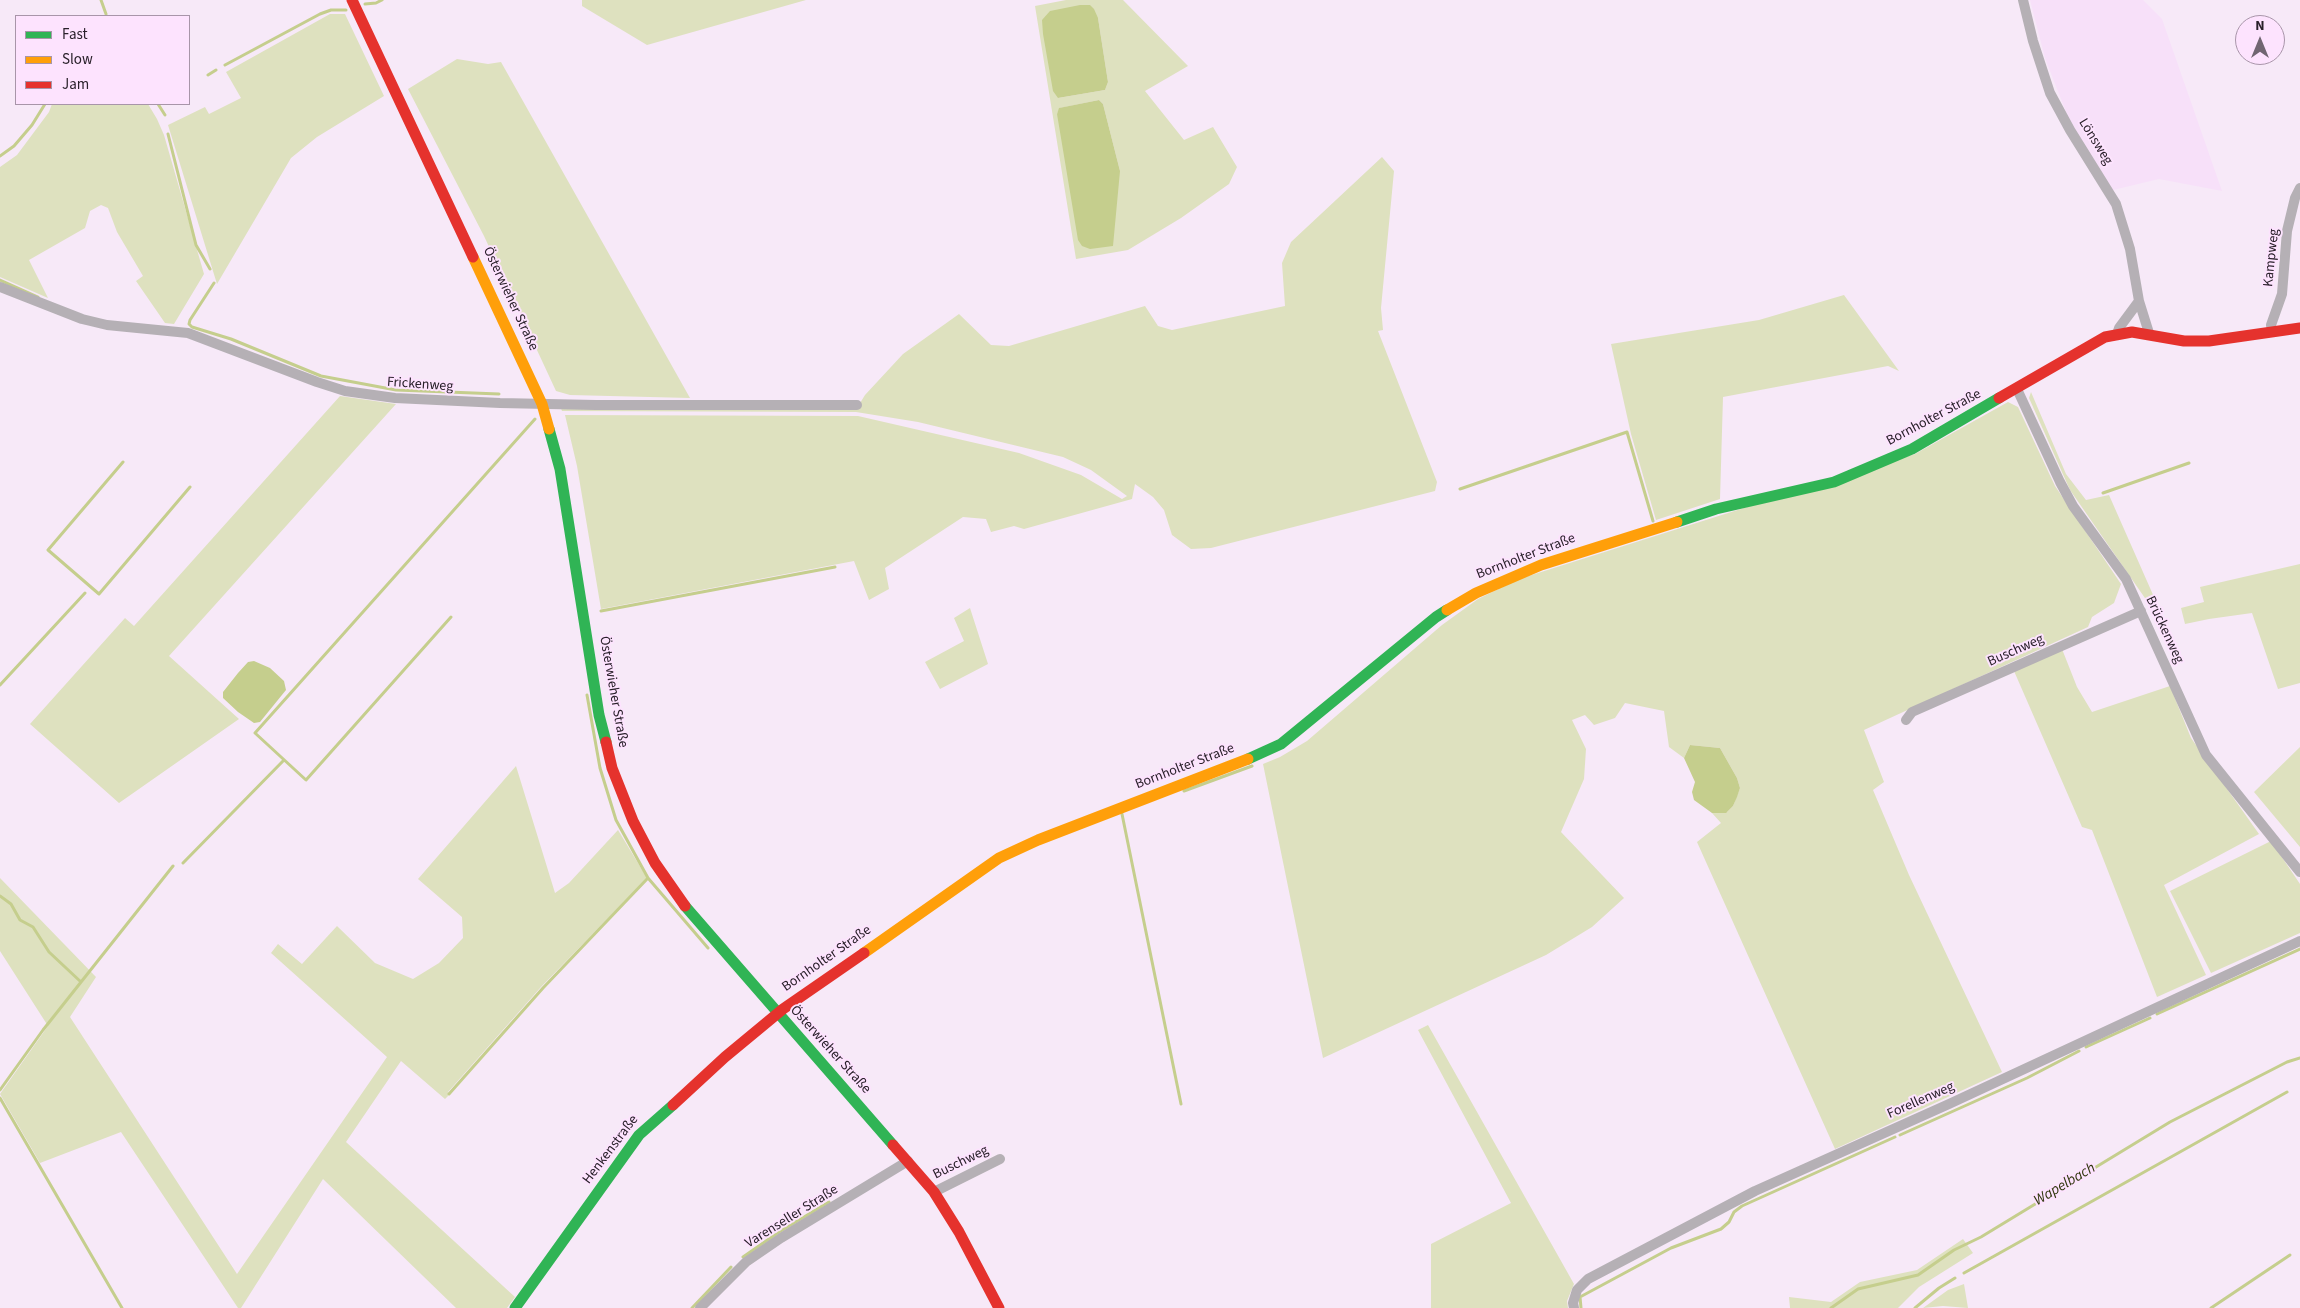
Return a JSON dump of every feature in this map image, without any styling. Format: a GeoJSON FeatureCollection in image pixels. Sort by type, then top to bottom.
{"type":"FeatureCollection","features":[{"type":"Feature","properties":{"kind":"street","name":"Österwieher Straße"},"geometry":{"type":"LineString","coordinates":[[352,0],[542,404],[560,469],[599,715],[612,768],[633,821],[668,883],[691,914],[934,1192],[959,1232],[999,1308]]}},
{"type":"Feature","properties":{"kind":"street","name":"Lönsweg"},"geometry":{"type":"LineString","coordinates":[[2022,0],[2050,93],[2070,130],[2116,204],[2130,249],[2139,300],[2149,333]]}},
{"type":"Feature","properties":{"kind":"street","name":"Kampweg"},"geometry":{"type":"LineString","coordinates":[[2272,332],[2272,325],[2282,294],[2288,231],[2294,198],[2300,188]]}},
{"type":"Feature","properties":{"kind":"street","name":"Frickenweg"},"geometry":{"type":"LineString","coordinates":[[0,287],[82,319],[107,325],[188,333],[345,391],[395,398],[542,404],[857,405]]}},
{"type":"Feature","properties":{"kind":"street"},"geometry":{"type":"LineString","coordinates":[[2117,334],[2119,328],[2139,300]]}},
{"type":"Feature","properties":{"kind":"street","name":"Bornholter Straße"},"geometry":{"type":"LineString","coordinates":[[778,1013],[999,858],[1038,840],[1250,758],[1281,744],[1436,617],[1476,593],[1540,565],[1716,509],[1834,482],[1912,449],[2017,390],[2104,337],[2132,332],[2149,333],[2184,341],[2209,341],[2300,328]]}},
{"type":"Feature","properties":{"kind":"street","name":"Brückenweg"},"geometry":{"type":"LineString","coordinates":[[2017,390],[2073,506],[2126,579],[2206,755],[2300,872]]}},
{"type":"Feature","properties":{"kind":"street","name":"Buschweg"},"geometry":{"type":"LineString","coordinates":[[1906,720],[1912,712],[2140,611]]}},
{"type":"Feature","properties":{"kind":"street","name":"Forellenweg"},"geometry":{"type":"LineString","coordinates":[[1574,1308],[1573,1302],[1577,1290],[1588,1279],[1755,1191],[1949,1104],[2300,941]]}},
{"type":"Feature","properties":{"kind":"street","name":"Henkenstraße"},"geometry":{"type":"LineString","coordinates":[[514,1308],[639,1135],[718,1063],[778,1013]]}},
{"type":"Feature","properties":{"kind":"street","name":"Buschweg"},"geometry":{"type":"LineString","coordinates":[[934,1192],[1000,1159]]}},
{"type":"Feature","properties":{"kind":"street","name":"Varenseller Straße"},"geometry":{"type":"LineString","coordinates":[[700,1308],[746,1262],[781,1238],[908,1161]]}},
{"type":"Feature","properties":{"kind":"shaded area"},"geometry":{"type":"Polygon","coordinates":[[[582,0],[806,0],[647,45],[582,6],[582,0]]]}},
{"type":"Feature","properties":{"kind":"shaded area"},"geometry":{"type":"Polygon","coordinates":[[[1066,0],[1123,0],[1188,66],[1145,91],[1184,140],[1213,127],[1237,167],[1229,184],[1181,218],[1128,250],[1076,259],[1035,6],[1066,0]],[[1098,18],[1058,98],[1105,90],[1108,82],[1098,18]],[[1099,100],[1060,108],[1057,114],[1120,171],[1103,104],[1099,100]]]}},
{"type":"Feature","properties":{"kind":"shaded area"},"geometry":{"type":"Polygon","coordinates":[[[2030,0],[2143,0],[2162,19],[2222,191],[2159,179],[2113,190],[2070,122],[2045,58],[2030,0]]]}},
{"type":"Feature","properties":{"kind":"shaded area"},"geometry":{"type":"Polygon","coordinates":[[[1090,5],[1098,18],[1108,82],[1105,90],[1058,98],[1053,91],[1042,20],[1050,11],[1090,5]]]}},
{"type":"Feature","properties":{"kind":"shaded area"},"geometry":{"type":"Polygon","coordinates":[[[330,14],[345,14],[384,96],[317,137],[291,158],[217,284],[168,125],[205,107],[209,114],[241,98],[226,72],[330,14]]]}},
{"type":"Feature","properties":{"kind":"shaded area"},"geometry":{"type":"Polygon","coordinates":[[[457,59],[488,64],[501,62],[690,398],[570,395],[556,391],[484,236],[408,89],[457,59]]]}},
{"type":"Feature","properties":{"kind":"shaded area"},"geometry":{"type":"Polygon","coordinates":[[[1099,100],[1103,104],[1120,171],[1113,246],[1090,249],[1082,246],[1078,240],[1057,114],[1059,108],[1099,100]]]}},
{"type":"Feature","properties":{"kind":"shaded area"},"geometry":{"type":"Polygon","coordinates":[[[52,105],[149,105],[157,119],[164,135],[204,274],[174,324],[165,323],[136,281],[143,276],[117,232],[108,208],[101,205],[90,211],[85,228],[29,260],[48,298],[0,277],[0,167],[17,155],[49,112],[52,105]]]}},
{"type":"Feature","properties":{"kind":"shaded area"},"geometry":{"type":"Polygon","coordinates":[[[1382,157],[1394,171],[1381,308],[1383,330],[1378,331],[1437,482],[1435,491],[1211,548],[1191,549],[1172,535],[1164,510],[1153,497],[1135,484],[1132,499],[1024,529],[1014,526],[991,532],[986,519],[963,517],[885,568],[889,589],[869,600],[854,561],[601,609],[577,466],[565,415],[858,416],[1019,453],[1081,475],[1122,499],[1127,496],[1091,470],[1063,457],[918,422],[856,412],[562,411],[560,406],[857,408],[865,395],[903,354],[959,314],[991,345],[1009,346],[1145,306],[1158,326],[1172,330],[1285,306],[1282,263],[1291,242],[1382,157]]]}},
{"type":"Feature","properties":{"kind":"shaded area"},"geometry":{"type":"Polygon","coordinates":[[[1844,295],[1899,371],[1888,366],[1723,397],[1720,499],[1656,520],[1631,434],[1611,344],[1759,320],[1844,295]]]}},
{"type":"Feature","properties":{"kind":"shaded area"},"geometry":{"type":"Polygon","coordinates":[[[2031,392],[2066,474],[2086,500],[2109,495],[2154,597],[2147,601],[2070,490],[2029,398],[2031,392]]]}},
{"type":"Feature","properties":{"kind":"shaded area"},"geometry":{"type":"Polygon","coordinates":[[[340,396],[396,404],[169,656],[239,719],[119,803],[30,724],[125,618],[134,626],[340,396]]]}},
{"type":"Feature","properties":{"kind":"shaded area"},"geometry":{"type":"Polygon","coordinates":[[[2008,402],[2018,407],[2055,486],[2121,584],[2114,603],[2092,617],[2088,627],[1864,730],[1884,782],[1873,790],[1909,875],[2002,1072],[1835,1149],[1697,842],[1721,823],[1712,813],[1727,812],[1733,806],[1740,788],[1737,778],[1720,748],[1690,745],[1684,758],[1669,747],[1664,711],[1625,703],[1615,718],[1594,725],[1585,715],[1572,720],[1586,749],[1584,779],[1561,832],[1624,898],[1592,927],[1546,955],[1323,1058],[1263,764],[1280,757],[1307,741],[1442,625],[1478,599],[1519,579],[1915,454],[2008,402]]]}},
{"type":"Feature","properties":{"kind":"shaded area"},"geometry":{"type":"Polygon","coordinates":[[[2300,564],[2300,683],[2278,689],[2252,613],[2185,624],[2181,608],[2204,602],[2200,587],[2300,564]]]}},
{"type":"Feature","properties":{"kind":"shaded area"},"geometry":{"type":"Polygon","coordinates":[[[970,608],[988,664],[940,689],[925,662],[964,641],[954,618],[970,608]]]}},
{"type":"Feature","properties":{"kind":"shaded area"},"geometry":{"type":"Polygon","coordinates":[[[2062,649],[2077,687],[2092,712],[2170,686],[2191,738],[2259,834],[2164,885],[2206,975],[2157,997],[2092,830],[2082,827],[2014,671],[2062,649]]]}},
{"type":"Feature","properties":{"kind":"shaded area"},"geometry":{"type":"Polygon","coordinates":[[[254,661],[270,668],[284,681],[286,690],[260,722],[254,723],[223,698],[223,692],[248,662],[254,661]]]}},
{"type":"Feature","properties":{"kind":"shaded area"},"geometry":{"type":"Polygon","coordinates":[[[1690,745],[1720,748],[1737,778],[1740,788],[1733,806],[1726,813],[1712,813],[1694,800],[1692,792],[1695,782],[1684,758],[1690,745]]]}},
{"type":"Feature","properties":{"kind":"shaded area"},"geometry":{"type":"Polygon","coordinates":[[[2300,747],[2300,847],[2254,792],[2300,747]]]}},
{"type":"Feature","properties":{"kind":"shaded area"},"geometry":{"type":"Polygon","coordinates":[[[516,766],[555,893],[569,883],[618,830],[647,878],[541,987],[448,1092],[450,1094],[445,1099],[401,1061],[346,1142],[515,1297],[507,1308],[456,1308],[323,1179],[241,1308],[238,1308],[121,1132],[40,1163],[0,1094],[48,1026],[0,951],[0,878],[96,977],[70,1017],[237,1274],[387,1057],[271,953],[278,944],[302,964],[337,926],[375,963],[413,979],[439,963],[463,938],[462,917],[418,879],[516,766]]]}},
{"type":"Feature","properties":{"kind":"shaded area"},"geometry":{"type":"Polygon","coordinates":[[[2271,841],[2300,884],[2300,933],[2211,973],[2170,891],[2271,841]]]}},
{"type":"Feature","properties":{"kind":"shaded area"},"geometry":{"type":"Polygon","coordinates":[[[1428,1025],[1574,1284],[1567,1301],[1568,1308],[1431,1308],[1431,1244],[1511,1203],[1418,1030],[1428,1025]]]}},
{"type":"Feature","properties":{"kind":"shaded area"},"geometry":{"type":"Polygon","coordinates":[[[1963,1239],[1973,1253],[1919,1287],[1898,1308],[1790,1308],[1789,1297],[1831,1302],[1860,1282],[1917,1270],[1963,1239]]]}},
{"type":"Feature","properties":{"kind":"shaded area"},"geometry":{"type":"Polygon","coordinates":[[[1964,1284],[1968,1308],[1943,1306],[1923,1308],[1948,1290],[1964,1284]]]}},
{"type":"Feature","properties":{"kind":"waterway"},"geometry":{"type":"LineString","coordinates":[[101,0],[106,14]]}},
{"type":"Feature","properties":{"kind":"waterway"},"geometry":{"type":"LineString","coordinates":[[365,4],[376,3],[382,0]]}},
{"type":"Feature","properties":{"kind":"waterway"},"geometry":{"type":"LineString","coordinates":[[225,65],[320,14],[331,10],[346,10]]}},
{"type":"Feature","properties":{"kind":"waterway"},"geometry":{"type":"LineString","coordinates":[[208,75],[216,70]]}},
{"type":"Feature","properties":{"kind":"waterway"},"geometry":{"type":"LineString","coordinates":[[0,156],[14,146],[32,125],[44,105]]}},
{"type":"Feature","properties":{"kind":"waterway"},"geometry":{"type":"LineString","coordinates":[[159,105],[165,115]]}},
{"type":"Feature","properties":{"kind":"waterway"},"geometry":{"type":"LineString","coordinates":[[168,134],[196,245],[210,269]]}},
{"type":"Feature","properties":{"kind":"waterway"},"geometry":{"type":"LineString","coordinates":[[0,280],[38,297]]}},
{"type":"Feature","properties":{"kind":"waterway"},"geometry":{"type":"LineString","coordinates":[[214,283],[190,320],[189,324],[192,327],[231,339],[321,376],[396,390],[499,394]]}},
{"type":"Feature","properties":{"kind":"waterway"},"geometry":{"type":"LineString","coordinates":[[451,617],[306,780],[255,733],[535,419]]}},
{"type":"Feature","properties":{"kind":"waterway"},"geometry":{"type":"LineString","coordinates":[[1460,489],[1627,432],[1653,521]]}},
{"type":"Feature","properties":{"kind":"waterway"},"geometry":{"type":"LineString","coordinates":[[123,462],[48,550],[99,594],[190,487]]}},
{"type":"Feature","properties":{"kind":"waterway"},"geometry":{"type":"LineString","coordinates":[[2103,493],[2189,463]]}},
{"type":"Feature","properties":{"kind":"waterway"},"geometry":{"type":"LineString","coordinates":[[601,611],[835,567]]}},
{"type":"Feature","properties":{"kind":"waterway"},"geometry":{"type":"LineString","coordinates":[[0,685],[85,593]]}},
{"type":"Feature","properties":{"kind":"waterway"},"geometry":{"type":"LineString","coordinates":[[587,695],[600,768],[616,820],[648,878],[708,948]]}},
{"type":"Feature","properties":{"kind":"waterway"},"geometry":{"type":"LineString","coordinates":[[183,863],[284,760]]}},
{"type":"Feature","properties":{"kind":"waterway"},"geometry":{"type":"LineString","coordinates":[[1184,791],[1252,766]]}},
{"type":"Feature","properties":{"kind":"waterway"},"geometry":{"type":"LineString","coordinates":[[1122,814],[1181,1104]]}},
{"type":"Feature","properties":{"kind":"waterway"},"geometry":{"type":"LineString","coordinates":[[0,1090],[43,1030],[173,866]]}},
{"type":"Feature","properties":{"kind":"waterway"},"geometry":{"type":"LineString","coordinates":[[449,1094],[543,988],[648,878]]}},
{"type":"Feature","properties":{"kind":"waterway"},"geometry":{"type":"LineString","coordinates":[[0,896],[11,904],[20,920],[33,927],[49,952],[81,982]]}},
{"type":"Feature","properties":{"kind":"waterway"},"geometry":{"type":"LineString","coordinates":[[2157,1014],[2300,949]]}},
{"type":"Feature","properties":{"kind":"waterway"},"geometry":{"type":"LineString","coordinates":[[2086,1047],[2150,1018]]}},
{"type":"Feature","properties":{"kind":"waterway"},"geometry":{"type":"LineString","coordinates":[[1900,1135],[2027,1078],[2079,1051]]}},
{"type":"Feature","properties":{"kind":"waterway","name":"Wapelbach"},"geometry":{"type":"LineString","coordinates":[[1831,1308],[1858,1289],[1918,1275],[1954,1250],[1981,1237],[2170,1122],[2287,1062],[2300,1058]]}},
{"type":"Feature","properties":{"kind":"waterway"},"geometry":{"type":"LineString","coordinates":[[1964,1273],[2287,1092]]}},
{"type":"Feature","properties":{"kind":"waterway"},"geometry":{"type":"LineString","coordinates":[[0,1098],[122,1308]]}},
{"type":"Feature","properties":{"kind":"waterway"},"geometry":{"type":"LineString","coordinates":[[1581,1308],[1580,1297],[1671,1248],[1721,1229],[1729,1222],[1734,1212],[1742,1206],[1895,1137]]}},
{"type":"Feature","properties":{"kind":"waterway"},"geometry":{"type":"LineString","coordinates":[[743,1257],[779,1232],[829,1202]]}},
{"type":"Feature","properties":{"kind":"waterway"},"geometry":{"type":"LineString","coordinates":[[2211,1308],[2290,1255]]}},
{"type":"Feature","properties":{"kind":"waterway"},"geometry":{"type":"LineString","coordinates":[[692,1308],[731,1267]]}},
{"type":"Feature","properties":{"kind":"waterway"},"geometry":{"type":"LineString","coordinates":[[1915,1308],[1939,1288],[1955,1278]]}},
{"type":"Feature","properties":{"kind":"traffic: fast"},"geometry":{"type":"LineString","coordinates":[[1677,522],[1716,509],[1834,482],[1912,449],[1999,398]]}},
{"type":"Feature","properties":{"kind":"traffic: fast"},"geometry":{"type":"LineString","coordinates":[[549,429],[560,469],[599,715],[606,742]]}},
{"type":"Feature","properties":{"kind":"traffic: fast"},"geometry":{"type":"LineString","coordinates":[[1248,759],[1281,744],[1447,610]]}},
{"type":"Feature","properties":{"kind":"traffic: fast"},"geometry":{"type":"LineString","coordinates":[[685,906],[893,1145]]}},
{"type":"Feature","properties":{"kind":"traffic: fast"},"geometry":{"type":"LineString","coordinates":[[515,1308],[639,1135],[673,1105]]}},
{"type":"Feature","properties":{"kind":"traffic: slow"},"geometry":{"type":"LineString","coordinates":[[473,257],[542,404],[549,429]]}},
{"type":"Feature","properties":{"kind":"traffic: slow"},"geometry":{"type":"LineString","coordinates":[[1447,610],[1476,593],[1541,565],[1677,522]]}},
{"type":"Feature","properties":{"kind":"traffic: slow"},"geometry":{"type":"LineString","coordinates":[[864,953],[999,858],[1038,840],[1248,759]]}},
{"type":"Feature","properties":{"kind":"traffic: jam"},"geometry":{"type":"LineString","coordinates":[[352,0],[473,257]]}},
{"type":"Feature","properties":{"kind":"traffic: jam"},"geometry":{"type":"LineString","coordinates":[[1999,398],[2105,337],[2132,332],[2184,341],[2209,341],[2300,328]]}},
{"type":"Feature","properties":{"kind":"traffic: jam"},"geometry":{"type":"LineString","coordinates":[[606,742],[612,768],[633,821],[655,863],[685,906]]}},
{"type":"Feature","properties":{"kind":"traffic: jam"},"geometry":{"type":"LineString","coordinates":[[673,1105],[725,1057],[783,1009],[864,953]]}},
{"type":"Feature","properties":{"kind":"traffic: jam"},"geometry":{"type":"LineString","coordinates":[[893,1145],[934,1192],[959,1232],[999,1308]]}}]}
